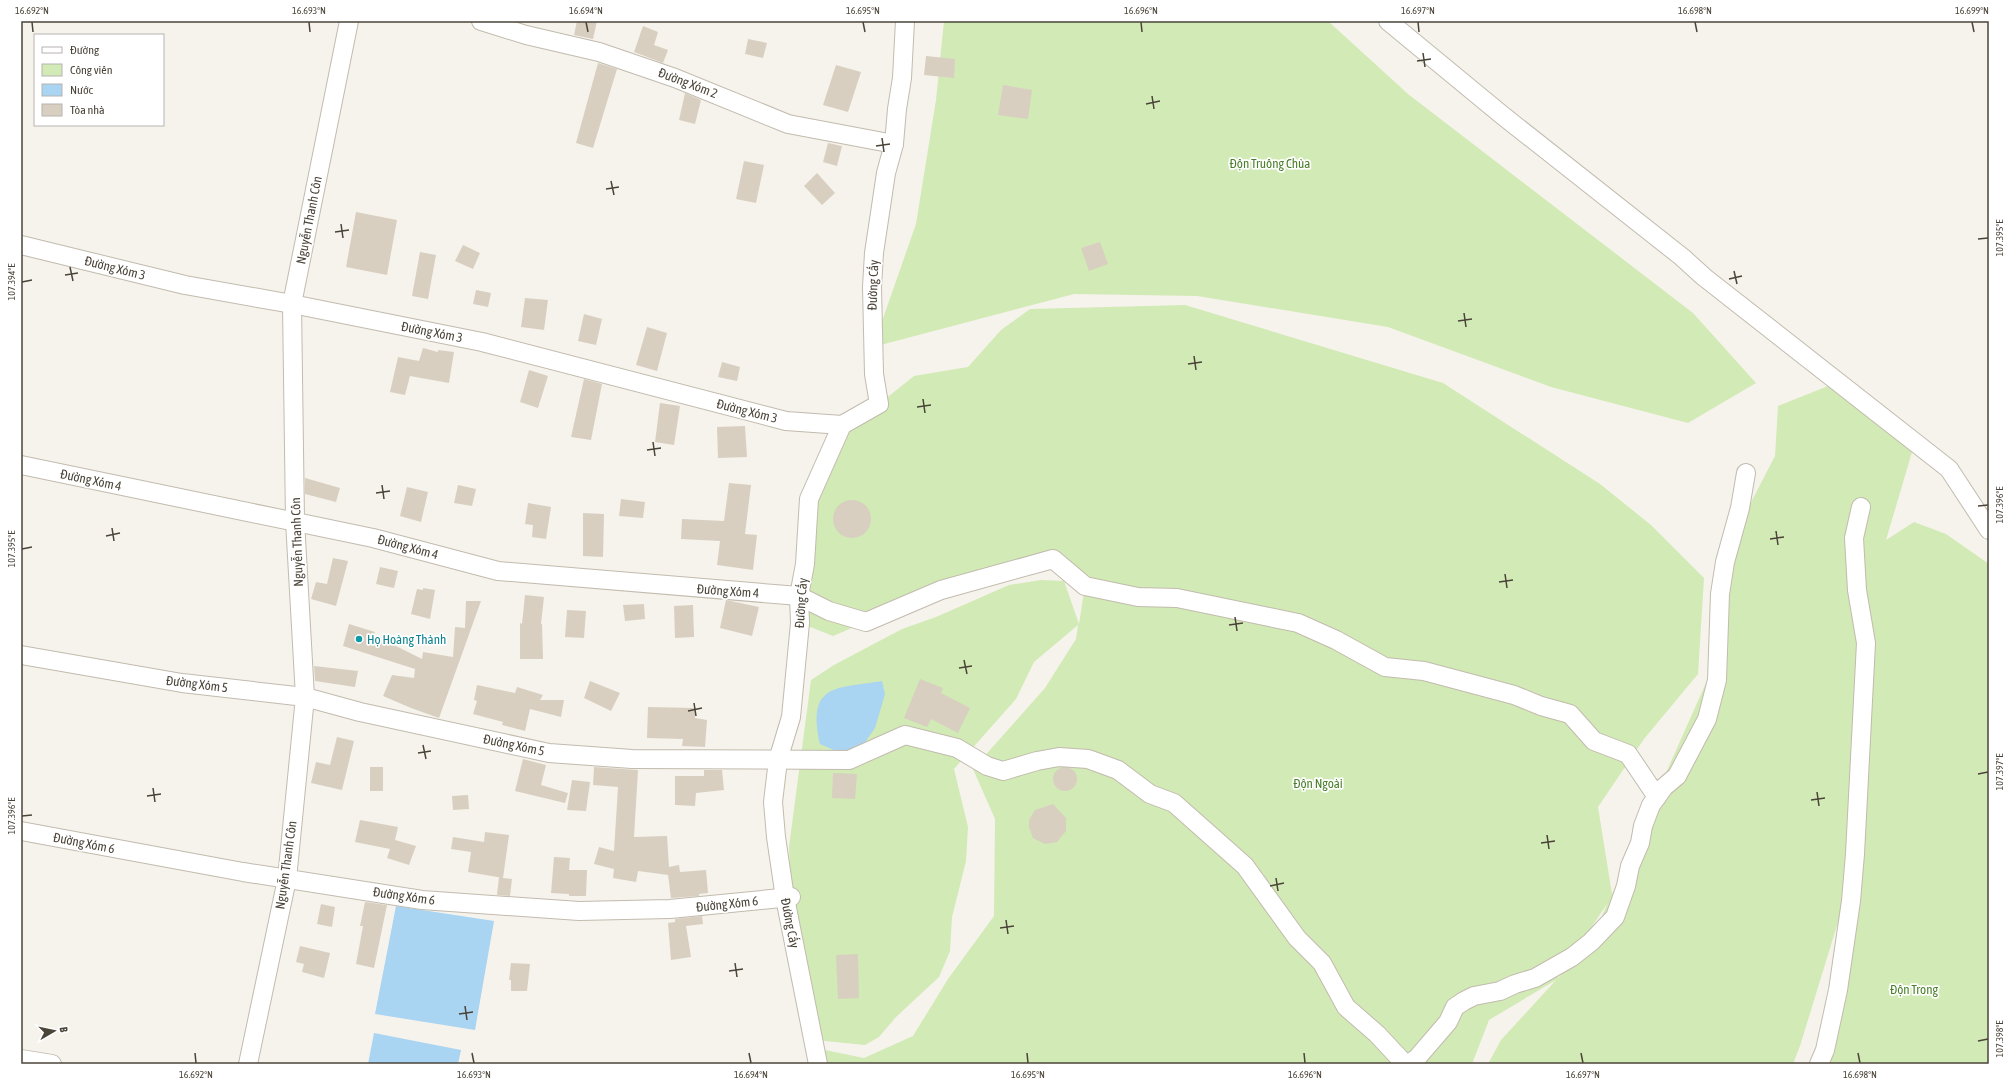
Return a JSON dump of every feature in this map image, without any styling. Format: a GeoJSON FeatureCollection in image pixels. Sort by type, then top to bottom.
{"type":"FeatureCollection","features":[{"type":"Feature","properties":{"kind":"street","name":"Nguyễn Thanh Côn"},"geometry":{"type":"LineString","coordinates":[[248,1064],[287,879],[305,697],[295,521],[292,304],[349,21]]}},
{"type":"Feature","properties":{"kind":"street","name":"Đường Xóm 2"},"geometry":{"type":"LineString","coordinates":[[481,21],[536,29],[675,78],[788,124],[894,144]]}},
{"type":"Feature","properties":{"kind":"street"},"geometry":{"type":"LineString","coordinates":[[894,144],[897,109],[902,78],[905,21]]}},
{"type":"Feature","properties":{"kind":"street"},"geometry":{"type":"LineString","coordinates":[[1388,21],[1502,115],[1682,257],[1704,277],[1949,469],[1989,530]]}},
{"type":"Feature","properties":{"kind":"street","name":"Đường Cấy"},"geometry":{"type":"LineString","coordinates":[[818,1064],[776,837],[773,802],[778,760],[791,717],[799,630],[799,596],[805,564],[810,499],[842,425],[880,404],[874,374],[872,286],[874,253],[886,173],[894,144]]}},
{"type":"Feature","properties":{"kind":"street","name":"Đường Xóm 3"},"geometry":{"type":"LineString","coordinates":[[21,245],[185,285],[292,304],[482,342],[786,421],[842,425]]}},
{"type":"Feature","properties":{"kind":"street","name":"Đường Xóm 4"},"geometry":{"type":"LineString","coordinates":[[21,465],[373,538],[498,571],[799,596]]}},
{"type":"Feature","properties":{"kind":"street"},"geometry":{"type":"LineString","coordinates":[[1408,1064],[1421,1053],[1448,1022],[1456,1007],[1464,1001],[1474,996],[1500,991],[1515,984],[1535,978],[1572,957],[1591,942],[1615,917],[1626,886],[1630,866],[1640,843],[1643,826],[1651,805],[1677,776],[1707,719],[1717,680],[1720,594],[1726,562],[1740,508],[1746,473]]}},
{"type":"Feature","properties":{"kind":"street"},"geometry":{"type":"LineString","coordinates":[[1819,1064],[1825,1050],[1838,990],[1851,900],[1855,854],[1866,643],[1857,590],[1854,538],[1861,507]]}},
{"type":"Feature","properties":{"kind":"street"},"geometry":{"type":"LineString","coordinates":[[799,596],[829,611],[866,622],[941,590],[1053,559],[1085,586],[1138,597],[1177,598],[1298,623],[1336,640],[1385,667],[1424,670],[1514,695],[1541,706],[1570,714],[1594,741],[1628,754],[1657,797]]}},
{"type":"Feature","properties":{"kind":"street","name":"Đường Xóm 5"},"geometry":{"type":"LineString","coordinates":[[21,655],[182,683],[305,697],[360,712],[549,753],[632,759],[849,760],[905,735],[957,748],[987,766],[1003,771],[1037,761],[1058,757],[1088,759],[1118,770],[1150,794],[1174,803],[1245,866],[1296,938],[1322,963],[1346,1007],[1377,1034],[1405,1064]]}},
{"type":"Feature","properties":{"kind":"street","name":"Đường Xóm 6"},"geometry":{"type":"LineString","coordinates":[[21,831],[287,879],[422,900],[579,911],[670,909],[788,898]]}},
{"type":"Feature","properties":{"kind":"street"},"geometry":{"type":"LineString","coordinates":[[21,1059],[52,1064]]}},
{"type":"Feature","properties":{"kind":"green space","name":"Độn Truông Chùa"},"geometry":{"type":"Polygon","coordinates":[[[944,21],[1328,21],[1408,94],[1693,313],[1756,383],[1688,423],[1551,387],[1388,327],[1197,296],[1074,294],[873,347],[916,224],[936,100],[944,21]]]}},
{"type":"Feature","properties":{"kind":"green space","name":"Độn Ngoài"},"geometry":{"type":"Polygon","coordinates":[[[1185,305],[1443,383],[1600,484],[1651,525],[1704,578],[1698,674],[1644,739],[1598,807],[1612,894],[1718,656],[1732,539],[1775,456],[1778,406],[1838,382],[1915,442],[1886,540],[1914,522],[1946,534],[1989,564],[1989,1064],[1820,1064],[1854,870],[1800,1046],[1793,1064],[1488,1064],[1501,1040],[1556,980],[1489,1020],[1472,1064],[817,1064],[815,1048],[864,1058],[913,1036],[948,979],[994,916],[995,819],[973,769],[1045,688],[1076,639],[1078,625],[1034,662],[1016,699],[954,769],[968,827],[966,861],[952,917],[950,951],[939,977],[896,1017],[879,1037],[865,1045],[815,1040],[793,941],[789,847],[811,680],[834,665],[902,629],[936,617],[1009,585],[1041,580],[1064,581],[1079,624],[1085,586],[1052,559],[941,590],[833,636],[800,623],[809,499],[842,425],[879,404],[914,376],[968,367],[1001,330],[1030,309],[1185,305]],[[1607,904],[1558,978],[1591,942],[1607,904]]]}},
{"type":"Feature","properties":{"kind":"water"},"geometry":{"type":"Polygon","coordinates":[[[882,681],[885,694],[875,728],[863,745],[853,753],[838,752],[820,744],[817,724],[818,710],[822,699],[828,693],[838,688],[882,681]]]}},
{"type":"Feature","properties":{"kind":"water"},"geometry":{"type":"Polygon","coordinates":[[[396,906],[494,921],[475,1030],[375,1014],[396,906]]]}},
{"type":"Feature","properties":{"kind":"water"},"geometry":{"type":"Polygon","coordinates":[[[374,1033],[461,1050],[458,1064],[368,1064],[374,1033]]]}},
{"type":"Feature","properties":{"kind":"building"},"geometry":{"type":"Polygon","coordinates":[[[577,21],[597,21],[593,39],[574,35],[577,21]]]}},
{"type":"Feature","properties":{"kind":"building"},"geometry":{"type":"Polygon","coordinates":[[[643,26],[658,32],[654,45],[668,50],[663,63],[634,52],[643,26]]]}},
{"type":"Feature","properties":{"kind":"building"},"geometry":{"type":"Polygon","coordinates":[[[748,39],[767,43],[763,58],[745,54],[748,39]]]}},
{"type":"Feature","properties":{"kind":"building"},"geometry":{"type":"Polygon","coordinates":[[[926,56],[955,59],[954,78],[924,75],[926,56]]]}},
{"type":"Feature","properties":{"kind":"building"},"geometry":{"type":"Polygon","coordinates":[[[598,63],[617,69],[593,148],[576,143],[598,63]]]}},
{"type":"Feature","properties":{"kind":"building"},"geometry":{"type":"Polygon","coordinates":[[[836,65],[861,72],[848,112],[823,105],[836,65]]]}},
{"type":"Feature","properties":{"kind":"building"},"geometry":{"type":"Polygon","coordinates":[[[1003,85],[1032,90],[1028,119],[998,115],[1003,85]]]}},
{"type":"Feature","properties":{"kind":"building"},"geometry":{"type":"Polygon","coordinates":[[[685,93],[701,100],[695,124],[679,120],[685,93]]]}},
{"type":"Feature","properties":{"kind":"building"},"geometry":{"type":"Polygon","coordinates":[[[828,143],[842,146],[837,166],[823,162],[828,143]]]}},
{"type":"Feature","properties":{"kind":"building"},"geometry":{"type":"Polygon","coordinates":[[[744,161],[764,165],[756,203],[736,199],[744,161]]]}},
{"type":"Feature","properties":{"kind":"building"},"geometry":{"type":"Polygon","coordinates":[[[817,173],[835,193],[822,205],[804,186],[817,173]]]}},
{"type":"Feature","properties":{"kind":"building"},"geometry":{"type":"Polygon","coordinates":[[[356,212],[397,220],[387,275],[346,267],[356,212]]]}},
{"type":"Feature","properties":{"kind":"building"},"geometry":{"type":"Polygon","coordinates":[[[1100,242],[1108,264],[1089,271],[1081,248],[1100,242]]]}},
{"type":"Feature","properties":{"kind":"building"},"geometry":{"type":"Polygon","coordinates":[[[463,245],[480,253],[473,269],[455,261],[463,245]]]}},
{"type":"Feature","properties":{"kind":"building"},"geometry":{"type":"Polygon","coordinates":[[[420,252],[436,255],[428,299],[412,296],[420,252]]]}},
{"type":"Feature","properties":{"kind":"building"},"geometry":{"type":"Polygon","coordinates":[[[476,290],[491,293],[488,307],[473,304],[476,290]]]}},
{"type":"Feature","properties":{"kind":"building"},"geometry":{"type":"Polygon","coordinates":[[[525,298],[548,300],[544,330],[521,327],[525,298]]]}},
{"type":"Feature","properties":{"kind":"building"},"geometry":{"type":"Polygon","coordinates":[[[584,314],[602,319],[596,345],[578,341],[584,314]]]}},
{"type":"Feature","properties":{"kind":"building"},"geometry":{"type":"Polygon","coordinates":[[[647,327],[667,333],[657,371],[636,365],[647,327]]]}},
{"type":"Feature","properties":{"kind":"building"},"geometry":{"type":"Polygon","coordinates":[[[423,348],[438,352],[438,350],[454,352],[449,383],[410,376],[405,395],[390,392],[398,357],[419,361],[423,348]]]}},
{"type":"Feature","properties":{"kind":"building"},"geometry":{"type":"Polygon","coordinates":[[[722,362],[740,367],[737,381],[718,377],[722,362]]]}},
{"type":"Feature","properties":{"kind":"building"},"geometry":{"type":"Polygon","coordinates":[[[529,370],[548,376],[538,408],[520,402],[529,370]]]}},
{"type":"Feature","properties":{"kind":"building"},"geometry":{"type":"Polygon","coordinates":[[[584,379],[602,384],[591,440],[571,437],[584,379]]]}},
{"type":"Feature","properties":{"kind":"building"},"geometry":{"type":"Polygon","coordinates":[[[660,403],[680,406],[674,445],[655,442],[660,403]]]}},
{"type":"Feature","properties":{"kind":"building"},"geometry":{"type":"Polygon","coordinates":[[[745,426],[747,457],[718,458],[717,427],[745,426]]]}},
{"type":"Feature","properties":{"kind":"building"},"geometry":{"type":"Polygon","coordinates":[[[305,478],[340,488],[336,502],[305,494],[305,478]]]}},
{"type":"Feature","properties":{"kind":"building"},"geometry":{"type":"Polygon","coordinates":[[[729,483],[751,485],[745,534],[757,535],[753,570],[717,565],[720,541],[681,539],[682,519],[724,521],[729,483]]]}},
{"type":"Feature","properties":{"kind":"building"},"geometry":{"type":"Polygon","coordinates":[[[458,485],[476,489],[472,506],[454,503],[458,485]]]}},
{"type":"Feature","properties":{"kind":"building"},"geometry":{"type":"Polygon","coordinates":[[[407,487],[428,492],[421,522],[400,516],[407,487]]]}},
{"type":"Feature","properties":{"kind":"building"},"geometry":{"type":"Polygon","coordinates":[[[621,499],[645,502],[643,518],[619,516],[621,499]]]}},
{"type":"Feature","properties":{"kind":"building"},"geometry":{"type":"Polygon","coordinates":[[[848,500],[856,500],[866,505],[870,512],[870,526],[866,533],[856,538],[848,538],[838,533],[836,530],[833,523],[833,515],[838,505],[841,503],[848,500]]]}},
{"type":"Feature","properties":{"kind":"building"},"geometry":{"type":"Polygon","coordinates":[[[528,503],[551,507],[546,539],[532,537],[533,525],[525,524],[528,503]]]}},
{"type":"Feature","properties":{"kind":"building"},"geometry":{"type":"Polygon","coordinates":[[[583,513],[604,514],[603,557],[583,556],[583,513]]]}},
{"type":"Feature","properties":{"kind":"building"},"geometry":{"type":"Polygon","coordinates":[[[333,558],[348,561],[336,606],[311,599],[316,582],[327,584],[333,558]]]}},
{"type":"Feature","properties":{"kind":"building"},"geometry":{"type":"Polygon","coordinates":[[[380,567],[398,571],[394,588],[376,584],[380,567]]]}},
{"type":"Feature","properties":{"kind":"building"},"geometry":{"type":"Polygon","coordinates":[[[423,588],[435,590],[430,619],[411,614],[417,589],[423,590],[423,588]]]}},
{"type":"Feature","properties":{"kind":"building"},"geometry":{"type":"Polygon","coordinates":[[[525,595],[544,597],[541,624],[543,659],[520,659],[520,623],[522,624],[525,595]]]}},
{"type":"Feature","properties":{"kind":"building"},"geometry":{"type":"Polygon","coordinates":[[[726,600],[759,607],[752,636],[720,628],[726,600]]]}},
{"type":"Feature","properties":{"kind":"building"},"geometry":{"type":"Polygon","coordinates":[[[466,601],[481,601],[439,718],[383,696],[392,675],[414,678],[415,669],[343,646],[349,624],[375,632],[374,635],[422,659],[423,652],[453,657],[455,627],[465,628],[466,601]]]}},
{"type":"Feature","properties":{"kind":"building"},"geometry":{"type":"Polygon","coordinates":[[[644,604],[645,619],[625,621],[623,605],[644,604]]]}},
{"type":"Feature","properties":{"kind":"building"},"geometry":{"type":"Polygon","coordinates":[[[693,605],[694,637],[675,638],[674,606],[693,605]]]}},
{"type":"Feature","properties":{"kind":"building"},"geometry":{"type":"Polygon","coordinates":[[[567,610],[586,611],[584,638],[565,637],[567,610]]]}},
{"type":"Feature","properties":{"kind":"building"},"geometry":{"type":"Polygon","coordinates":[[[314,666],[358,671],[355,687],[315,681],[314,666]]]}},
{"type":"Feature","properties":{"kind":"building"},"geometry":{"type":"Polygon","coordinates":[[[920,679],[943,688],[941,693],[970,708],[958,733],[931,719],[927,727],[904,718],[920,679]]]}},
{"type":"Feature","properties":{"kind":"building"},"geometry":{"type":"Polygon","coordinates":[[[590,681],[620,693],[611,711],[584,698],[590,681]]]}},
{"type":"Feature","properties":{"kind":"building"},"geometry":{"type":"Polygon","coordinates":[[[477,685],[515,693],[517,687],[543,695],[540,700],[564,700],[561,717],[530,709],[525,731],[502,725],[503,722],[473,714],[477,701],[474,700],[477,685]]]}},
{"type":"Feature","properties":{"kind":"building"},"geometry":{"type":"Polygon","coordinates":[[[648,707],[695,708],[695,718],[707,720],[705,747],[682,746],[683,739],[647,738],[648,707]]]}},
{"type":"Feature","properties":{"kind":"building"},"geometry":{"type":"Polygon","coordinates":[[[337,737],[354,741],[342,790],[311,783],[316,762],[330,765],[337,737]]]}},
{"type":"Feature","properties":{"kind":"building"},"geometry":{"type":"Polygon","coordinates":[[[523,759],[546,765],[541,785],[568,793],[565,803],[515,791],[523,759]]]}},
{"type":"Feature","properties":{"kind":"building"},"geometry":{"type":"Polygon","coordinates":[[[370,767],[383,767],[383,791],[370,791],[370,767]]]}},
{"type":"Feature","properties":{"kind":"building"},"geometry":{"type":"Polygon","coordinates":[[[594,767],[638,770],[634,837],[667,836],[669,867],[679,865],[680,872],[706,870],[708,893],[699,894],[699,896],[671,898],[668,875],[638,871],[636,882],[613,878],[614,869],[594,864],[599,847],[614,851],[618,787],[593,785],[594,767]]]}},
{"type":"Feature","properties":{"kind":"building"},"geometry":{"type":"Polygon","coordinates":[[[1060,767],[1070,767],[1077,774],[1077,784],[1070,791],[1060,791],[1053,784],[1053,774],[1060,767]]]}},
{"type":"Feature","properties":{"kind":"building"},"geometry":{"type":"Polygon","coordinates":[[[704,770],[722,770],[724,790],[696,793],[695,806],[675,805],[675,776],[704,776],[704,770]]]}},
{"type":"Feature","properties":{"kind":"building"},"geometry":{"type":"Polygon","coordinates":[[[833,773],[857,774],[855,799],[832,798],[833,773]]]}},
{"type":"Feature","properties":{"kind":"building"},"geometry":{"type":"Polygon","coordinates":[[[572,780],[590,782],[586,811],[567,810],[572,780]]]}},
{"type":"Feature","properties":{"kind":"building"},"geometry":{"type":"Polygon","coordinates":[[[468,795],[469,809],[453,810],[452,796],[468,795]]]}},
{"type":"Feature","properties":{"kind":"building"},"geometry":{"type":"Polygon","coordinates":[[[1053,804],[1066,818],[1066,831],[1057,842],[1045,844],[1033,838],[1029,827],[1029,820],[1035,810],[1053,804]]]}},
{"type":"Feature","properties":{"kind":"building"},"geometry":{"type":"Polygon","coordinates":[[[360,820],[398,827],[395,840],[416,846],[409,865],[387,858],[390,849],[355,842],[360,820]]]}},
{"type":"Feature","properties":{"kind":"building"},"geometry":{"type":"Polygon","coordinates":[[[485,832],[509,835],[503,878],[512,879],[510,896],[497,895],[499,877],[468,872],[471,852],[451,849],[453,837],[484,842],[485,832]]]}},
{"type":"Feature","properties":{"kind":"building"},"geometry":{"type":"Polygon","coordinates":[[[554,857],[570,858],[569,870],[587,870],[586,896],[569,896],[569,894],[551,893],[554,857]]]}},
{"type":"Feature","properties":{"kind":"building"},"geometry":{"type":"Polygon","coordinates":[[[365,902],[387,905],[374,968],[356,964],[363,926],[360,926],[365,902]]]}},
{"type":"Feature","properties":{"kind":"building"},"geometry":{"type":"Polygon","coordinates":[[[321,904],[335,907],[332,927],[317,924],[321,904]]]}},
{"type":"Feature","properties":{"kind":"building"},"geometry":{"type":"Polygon","coordinates":[[[702,916],[703,924],[686,926],[691,957],[671,960],[668,923],[675,922],[675,919],[702,916]]]}},
{"type":"Feature","properties":{"kind":"building"},"geometry":{"type":"Polygon","coordinates":[[[300,946],[330,953],[324,978],[302,972],[304,964],[296,962],[300,946]]]}},
{"type":"Feature","properties":{"kind":"building"},"geometry":{"type":"Polygon","coordinates":[[[858,954],[859,998],[838,999],[836,955],[858,954]]]}},
{"type":"Feature","properties":{"kind":"building"},"geometry":{"type":"Polygon","coordinates":[[[511,963],[530,964],[527,991],[511,991],[511,980],[509,980],[511,963]]]}},
{"type":"Feature","properties":{"kind":"place","name":"Họ Hoàng Thành"},"geometry":{"type":"Point","coordinates":[359,639]}},
{"type":"Feature","properties":{"kind":"park label","name":"Độn Trong"},"geometry":{"type":"Point","coordinates":[1914,989]}}]}
